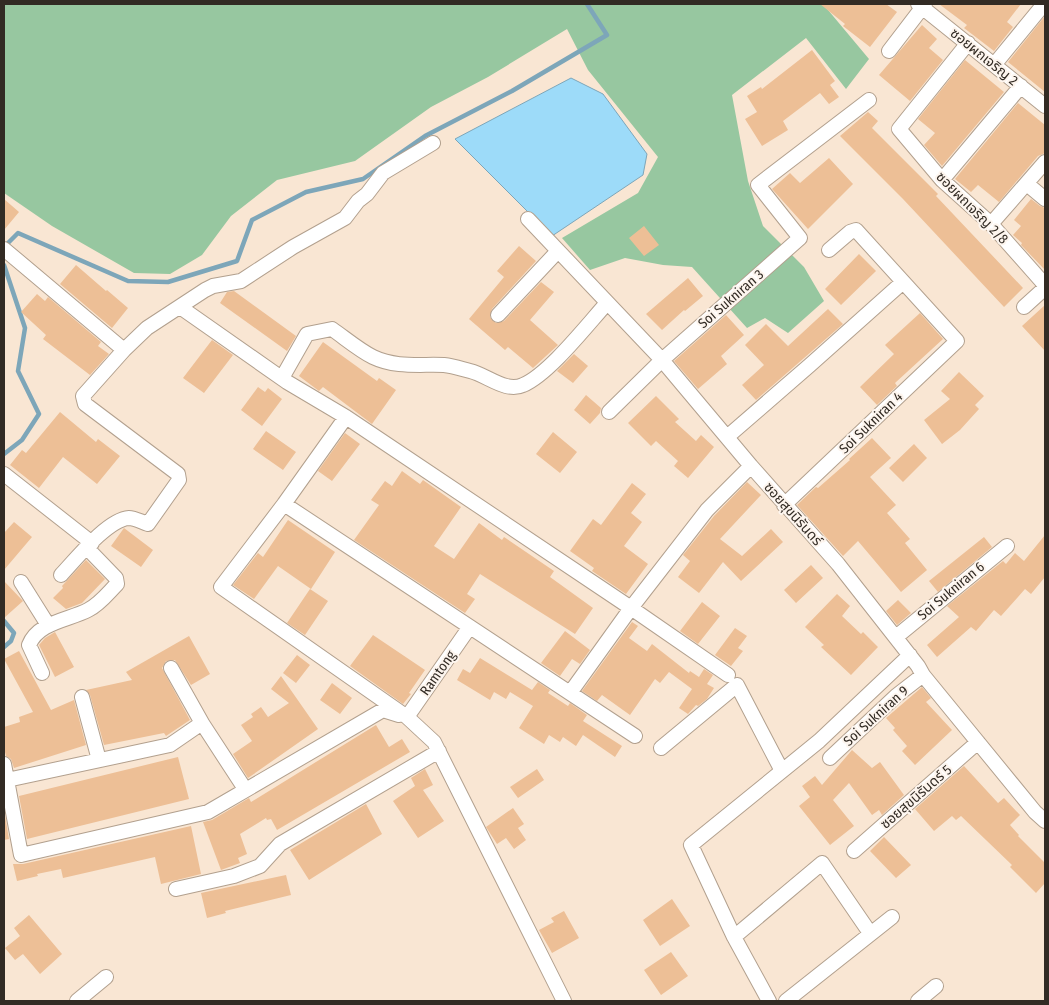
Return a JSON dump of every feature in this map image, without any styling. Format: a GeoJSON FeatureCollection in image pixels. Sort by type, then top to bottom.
{"type":"FeatureCollection","features":[{"type":"Feature","properties":{"kind":"street"},"geometry":{"type":"LineString","coordinates":[[994,65],[1044,4]]}},
{"type":"Feature","properties":{"kind":"street"},"geometry":{"type":"LineString","coordinates":[[890,51],[922,5]]}},
{"type":"Feature","properties":{"kind":"street","name":"ซอยผถเจริญ 2"},"geometry":{"type":"LineString","coordinates":[[922,5],[1045,106]]}},
{"type":"Feature","properties":{"kind":"street","name":"ซอยผถเจริญ 2/8"},"geometry":{"type":"LineString","coordinates":[[968,44],[899,129],[942,180],[991,224],[1045,287]]}},
{"type":"Feature","properties":{"kind":"street"},"geometry":{"type":"LineString","coordinates":[[942,180],[1021,86]]}},
{"type":"Feature","properties":{"kind":"street","name":"Soi Sukniran 3"},"geometry":{"type":"LineString","coordinates":[[609,412],[662,360],[800,238],[758,185],[869,100]]}},
{"type":"Feature","properties":{"kind":"street"},"geometry":{"type":"LineString","coordinates":[[61,575],[104,530],[130,518],[148,524],[180,480],[178,474],[85,404],[83,396],[124,350],[147,328],[213,286],[241,281],[293,247],[345,218],[383,173],[433,143]]}},
{"type":"Feature","properties":{"kind":"street"},"geometry":{"type":"LineString","coordinates":[[991,224],[1045,162]]}},
{"type":"Feature","properties":{"kind":"street"},"geometry":{"type":"LineString","coordinates":[[1027,184],[1045,199]]}},
{"type":"Feature","properties":{"kind":"street","name":"ซอยสุขนิรันดร์"},"geometry":{"type":"LineString","coordinates":[[528,219],[662,360],[784,505],[838,564],[923,674],[1035,812],[1045,821]]}},
{"type":"Feature","properties":{"kind":"street"},"geometry":{"type":"LineString","coordinates":[[727,437],[903,282],[856,230],[850,232],[829,250]]}},
{"type":"Feature","properties":{"kind":"street"},"geometry":{"type":"LineString","coordinates":[[5,250],[124,350]]}},
{"type":"Feature","properties":{"kind":"street"},"geometry":{"type":"LineString","coordinates":[[498,315],[558,252]]}},
{"type":"Feature","properties":{"kind":"street","name":"Soi Sukniran 4"},"geometry":{"type":"LineString","coordinates":[[784,505],[957,341],[903,282]]}},
{"type":"Feature","properties":{"kind":"street"},"geometry":{"type":"LineString","coordinates":[[1024,306],[1045,287]]}},
{"type":"Feature","properties":{"kind":"street"},"geometry":{"type":"LineString","coordinates":[[282,378],[308,334],[332,329],[373,357],[381,360],[398,365],[446,365],[482,374],[505,386],[515,388],[534,380],[607,303]]}},
{"type":"Feature","properties":{"kind":"street"},"geometry":{"type":"LineString","coordinates":[[180,307],[282,378],[346,417],[631,608],[728,676]]}},
{"type":"Feature","properties":{"kind":"street"},"geometry":{"type":"LineString","coordinates":[[346,417],[284,504],[221,587],[406,718],[434,742],[564,1001]]}},
{"type":"Feature","properties":{"kind":"street"},"geometry":{"type":"LineString","coordinates":[[570,692],[631,608],[707,510],[751,466]]}},
{"type":"Feature","properties":{"kind":"street"},"geometry":{"type":"LineString","coordinates":[[9,478],[90,546],[116,578],[117,584],[97,605],[48,625],[31,640],[29,645],[42,673]]}},
{"type":"Feature","properties":{"kind":"street"},"geometry":{"type":"LineString","coordinates":[[284,504],[635,736]]}},
{"type":"Feature","properties":{"kind":"street","name":"Soi Sukniran 6"},"geometry":{"type":"LineString","coordinates":[[896,638],[1007,546]]}},
{"type":"Feature","properties":{"kind":"street"},"geometry":{"type":"LineString","coordinates":[[21,582],[48,625]]}},
{"type":"Feature","properties":{"kind":"street","name":"Ramtong"},"geometry":{"type":"LineString","coordinates":[[406,718],[469,628]]}},
{"type":"Feature","properties":{"kind":"street"},"geometry":{"type":"LineString","coordinates":[[768,1001],[734,936],[691,845],[819,741],[910,655]]}},
{"type":"Feature","properties":{"kind":"street"},"geometry":{"type":"LineString","coordinates":[[170,668],[202,723],[245,789]]}},
{"type":"Feature","properties":{"kind":"street","name":"Soi Sukniran 9"},"geometry":{"type":"LineString","coordinates":[[830,758],[896,696],[923,674]]}},
{"type":"Feature","properties":{"kind":"street"},"geometry":{"type":"LineString","coordinates":[[661,748],[738,685],[782,771]]}},
{"type":"Feature","properties":{"kind":"street"},"geometry":{"type":"LineString","coordinates":[[82,698],[99,760]]}},
{"type":"Feature","properties":{"kind":"street"},"geometry":{"type":"LineString","coordinates":[[4,764],[22,855],[208,812],[382,710],[406,718]]}},
{"type":"Feature","properties":{"kind":"street"},"geometry":{"type":"LineString","coordinates":[[7,780],[170,745],[202,723]]}},
{"type":"Feature","properties":{"kind":"street","name":"ซอยสุขนิรันดร์ 5"},"geometry":{"type":"LineString","coordinates":[[854,851],[978,742]]}},
{"type":"Feature","properties":{"kind":"street"},"geometry":{"type":"LineString","coordinates":[[176,889],[234,876],[260,866],[280,844],[351,801],[439,752]]}},
{"type":"Feature","properties":{"kind":"street"},"geometry":{"type":"LineString","coordinates":[[734,936],[822,863],[870,933]]}},
{"type":"Feature","properties":{"kind":"street"},"geometry":{"type":"LineString","coordinates":[[786,1001],[892,917]]}},
{"type":"Feature","properties":{"kind":"street"},"geometry":{"type":"LineString","coordinates":[[77,1001],[106,977]]}},
{"type":"Feature","properties":{"kind":"street"},"geometry":{"type":"LineString","coordinates":[[918,1001],[936,986]]}},
{"type":"Feature","properties":{"kind":"green space"},"geometry":{"type":"Polygon","coordinates":[[[4,4],[823,4],[869,59],[846,89],[806,38],[732,95],[748,181],[763,226],[804,267],[824,301],[788,333],[765,318],[747,328],[692,267],[663,265],[625,258],[590,270],[562,238],[638,193],[658,157],[588,70],[567,29],[488,77],[431,107],[355,161],[277,180],[231,216],[202,255],[170,274],[134,273],[52,226],[4,193],[4,4]]]}},
{"type":"Feature","properties":{"kind":"water"},"geometry":{"type":"Polygon","coordinates":[[[571,78],[603,94],[647,154],[643,175],[552,236],[455,139],[571,78]]]}},
{"type":"Feature","properties":{"kind":"building"},"geometry":{"type":"Polygon","coordinates":[[[820,4],[886,4],[897,12],[870,47],[843,26],[845,24],[820,4]]]}},
{"type":"Feature","properties":{"kind":"building"},"geometry":{"type":"Polygon","coordinates":[[[939,4],[1021,4],[1007,22],[1013,27],[994,51],[964,28],[967,25],[939,4]]]}},
{"type":"Feature","properties":{"kind":"building"},"geometry":{"type":"Polygon","coordinates":[[[1045,16],[1045,92],[1008,62],[1045,16]]]}},
{"type":"Feature","properties":{"kind":"building"},"geometry":{"type":"Polygon","coordinates":[[[922,25],[937,39],[929,48],[943,60],[910,101],[879,75],[922,25]]]}},
{"type":"Feature","properties":{"kind":"building"},"geometry":{"type":"Polygon","coordinates":[[[812,50],[835,81],[830,85],[839,97],[829,104],[820,93],[783,121],[788,130],[762,146],[745,119],[757,112],[747,96],[761,87],[762,89],[812,50]]]}},
{"type":"Feature","properties":{"kind":"building"},"geometry":{"type":"Polygon","coordinates":[[[965,60],[1004,92],[942,166],[924,145],[935,133],[918,119],[965,60]]]}},
{"type":"Feature","properties":{"kind":"building"},"geometry":{"type":"Polygon","coordinates":[[[1018,103],[1045,125],[1045,153],[1038,156],[999,202],[978,185],[971,192],[955,179],[1018,103]]]}},
{"type":"Feature","properties":{"kind":"building"},"geometry":{"type":"Polygon","coordinates":[[[868,112],[878,121],[872,128],[938,194],[936,196],[1023,288],[1004,307],[903,199],[840,136],[868,112]]]}},
{"type":"Feature","properties":{"kind":"building"},"geometry":{"type":"Polygon","coordinates":[[[829,158],[853,184],[808,229],[772,189],[790,173],[800,183],[829,158]]]}},
{"type":"Feature","properties":{"kind":"building"},"geometry":{"type":"Polygon","coordinates":[[[4,199],[19,212],[4,230],[4,199]]]}},
{"type":"Feature","properties":{"kind":"building"},"geometry":{"type":"Polygon","coordinates":[[[1031,199],[1045,208],[1045,270],[1013,235],[1021,226],[1014,220],[1031,199]]]}},
{"type":"Feature","properties":{"kind":"building"},"geometry":{"type":"Polygon","coordinates":[[[644,226],[659,245],[644,256],[629,238],[644,226]]]}},
{"type":"Feature","properties":{"kind":"building"},"geometry":{"type":"Polygon","coordinates":[[[519,246],[536,261],[492,309],[490,317],[496,323],[504,321],[541,282],[554,292],[530,320],[558,345],[533,368],[508,347],[505,350],[469,319],[504,277],[497,271],[519,246]]]}},
{"type":"Feature","properties":{"kind":"building"},"geometry":{"type":"Polygon","coordinates":[[[859,254],[876,271],[841,305],[825,289],[859,254]]]}},
{"type":"Feature","properties":{"kind":"building"},"geometry":{"type":"Polygon","coordinates":[[[76,265],[128,308],[112,328],[60,284],[76,265]]]}},
{"type":"Feature","properties":{"kind":"building"},"geometry":{"type":"Polygon","coordinates":[[[688,278],[703,296],[662,330],[646,314],[688,278]]]}},
{"type":"Feature","properties":{"kind":"building"},"geometry":{"type":"Polygon","coordinates":[[[234,291],[296,336],[287,351],[220,303],[227,292],[234,291]]]}},
{"type":"Feature","properties":{"kind":"building"},"geometry":{"type":"Polygon","coordinates":[[[37,294],[45,301],[48,297],[101,342],[98,346],[109,354],[90,375],[43,339],[46,335],[21,312],[37,294]]]}},
{"type":"Feature","properties":{"kind":"building"},"geometry":{"type":"Polygon","coordinates":[[[1045,305],[1045,351],[1022,326],[1045,305]]]}},
{"type":"Feature","properties":{"kind":"building"},"geometry":{"type":"Polygon","coordinates":[[[828,309],[843,324],[756,400],[742,385],[764,365],[745,345],[766,324],[788,346],[828,309]]]}},
{"type":"Feature","properties":{"kind":"building"},"geometry":{"type":"Polygon","coordinates":[[[920,313],[943,339],[895,383],[897,386],[877,405],[860,387],[894,354],[885,345],[920,313]]]}},
{"type":"Feature","properties":{"kind":"building"},"geometry":{"type":"Polygon","coordinates":[[[726,315],[744,335],[721,356],[727,364],[698,389],[674,361],[726,315]]]}},
{"type":"Feature","properties":{"kind":"building"},"geometry":{"type":"Polygon","coordinates":[[[212,340],[233,355],[204,393],[183,378],[212,340]]]}},
{"type":"Feature","properties":{"kind":"building"},"geometry":{"type":"Polygon","coordinates":[[[323,342],[377,381],[379,378],[396,390],[372,424],[323,387],[319,391],[299,376],[323,342]]]}},
{"type":"Feature","properties":{"kind":"building"},"geometry":{"type":"Polygon","coordinates":[[[574,354],[588,366],[573,383],[557,371],[574,354]]]}},
{"type":"Feature","properties":{"kind":"building"},"geometry":{"type":"Polygon","coordinates":[[[959,372],[984,396],[975,405],[979,409],[960,430],[942,444],[924,420],[950,399],[941,391],[959,372]]]}},
{"type":"Feature","properties":{"kind":"building"},"geometry":{"type":"Polygon","coordinates":[[[258,387],[265,392],[268,388],[282,399],[262,426],[241,410],[258,387]]]}},
{"type":"Feature","properties":{"kind":"building"},"geometry":{"type":"Polygon","coordinates":[[[586,395],[601,408],[600,413],[590,424],[574,410],[586,395]]]}},
{"type":"Feature","properties":{"kind":"building"},"geometry":{"type":"Polygon","coordinates":[[[656,396],[679,419],[675,422],[696,441],[701,435],[714,447],[688,478],[674,466],[678,461],[656,441],[651,446],[628,423],[656,396]]]}},
{"type":"Feature","properties":{"kind":"building"},"geometry":{"type":"Polygon","coordinates":[[[60,412],[96,442],[98,439],[120,456],[97,484],[63,457],[39,488],[10,465],[22,450],[26,453],[60,412]]]}},
{"type":"Feature","properties":{"kind":"building"},"geometry":{"type":"Polygon","coordinates":[[[266,431],[296,452],[283,470],[253,449],[266,431]]]}},
{"type":"Feature","properties":{"kind":"building"},"geometry":{"type":"Polygon","coordinates":[[[553,432],[577,452],[560,473],[536,454],[553,432]]]}},
{"type":"Feature","properties":{"kind":"building"},"geometry":{"type":"Polygon","coordinates":[[[345,433],[360,444],[332,481],[318,471],[345,433]]]}},
{"type":"Feature","properties":{"kind":"building"},"geometry":{"type":"Polygon","coordinates":[[[872,438],[891,458],[870,477],[896,505],[887,513],[910,539],[905,543],[927,570],[901,592],[858,541],[843,556],[797,505],[850,460],[872,438]]]}},
{"type":"Feature","properties":{"kind":"building"},"geometry":{"type":"Polygon","coordinates":[[[914,444],[927,458],[903,482],[889,468],[914,444]]]}},
{"type":"Feature","properties":{"kind":"building"},"geometry":{"type":"Polygon","coordinates":[[[402,471],[420,484],[423,480],[461,507],[434,546],[454,559],[479,523],[502,540],[504,537],[554,571],[550,577],[593,608],[575,634],[480,574],[467,594],[475,599],[465,613],[354,540],[379,505],[371,500],[385,481],[392,486],[402,471]]]}},
{"type":"Feature","properties":{"kind":"building"},"geometry":{"type":"Polygon","coordinates":[[[747,482],[761,495],[720,539],[742,556],[771,529],[783,542],[741,581],[723,562],[699,593],[678,577],[690,561],[683,555],[714,516],[747,482]]]}},
{"type":"Feature","properties":{"kind":"building"},"geometry":{"type":"Polygon","coordinates":[[[632,483],[646,494],[631,513],[642,522],[624,546],[648,564],[626,594],[592,571],[594,568],[570,551],[593,519],[601,525],[632,483]]]}},
{"type":"Feature","properties":{"kind":"building"},"geometry":{"type":"Polygon","coordinates":[[[288,520],[335,552],[311,589],[278,566],[254,599],[233,585],[258,553],[263,557],[288,520]]]}},
{"type":"Feature","properties":{"kind":"building"},"geometry":{"type":"Polygon","coordinates":[[[14,522],[32,537],[4,570],[4,533],[14,522]]]}},
{"type":"Feature","properties":{"kind":"building"},"geometry":{"type":"Polygon","coordinates":[[[124,528],[153,550],[141,567],[111,546],[124,528]]]}},
{"type":"Feature","properties":{"kind":"building"},"geometry":{"type":"Polygon","coordinates":[[[1045,535],[1045,577],[1031,594],[1025,589],[1001,616],[994,610],[976,631],[971,627],[937,657],[927,645],[959,617],[947,606],[1003,561],[1006,564],[1015,553],[1024,561],[1045,535]]]}},
{"type":"Feature","properties":{"kind":"building"},"geometry":{"type":"Polygon","coordinates":[[[984,537],[992,547],[938,592],[929,581],[984,537]]]}},
{"type":"Feature","properties":{"kind":"building"},"geometry":{"type":"Polygon","coordinates":[[[86,560],[105,579],[82,603],[66,609],[53,598],[86,560]]]}},
{"type":"Feature","properties":{"kind":"building"},"geometry":{"type":"Polygon","coordinates":[[[811,565],[823,578],[796,603],[784,590],[811,565]]]}},
{"type":"Feature","properties":{"kind":"building"},"geometry":{"type":"Polygon","coordinates":[[[4,581],[23,601],[4,618],[4,581]]]}},
{"type":"Feature","properties":{"kind":"building"},"geometry":{"type":"Polygon","coordinates":[[[310,589],[328,601],[305,635],[287,623],[310,589]]]}},
{"type":"Feature","properties":{"kind":"building"},"geometry":{"type":"Polygon","coordinates":[[[837,594],[850,606],[842,616],[861,634],[863,632],[878,647],[851,675],[821,647],[824,645],[805,627],[837,594]]]}},
{"type":"Feature","properties":{"kind":"building"},"geometry":{"type":"Polygon","coordinates":[[[898,600],[911,613],[897,625],[886,611],[898,600]]]}},
{"type":"Feature","properties":{"kind":"building"},"geometry":{"type":"Polygon","coordinates":[[[702,602],[720,616],[698,644],[680,631],[702,602]]]}},
{"type":"Feature","properties":{"kind":"building"},"geometry":{"type":"Polygon","coordinates":[[[632,622],[638,626],[629,638],[647,651],[652,644],[689,673],[690,671],[699,677],[704,669],[713,675],[707,684],[714,688],[707,699],[698,706],[696,705],[688,714],[679,708],[692,689],[669,672],[660,683],[655,679],[630,715],[602,695],[597,701],[582,691],[632,622]]]}},
{"type":"Feature","properties":{"kind":"building"},"geometry":{"type":"Polygon","coordinates":[[[735,628],[747,636],[738,648],[743,651],[731,666],[715,655],[735,628]]]}},
{"type":"Feature","properties":{"kind":"building"},"geometry":{"type":"Polygon","coordinates":[[[565,631],[590,650],[580,664],[572,659],[560,676],[541,663],[565,631]]]}},
{"type":"Feature","properties":{"kind":"building"},"geometry":{"type":"Polygon","coordinates":[[[55,632],[74,667],[55,677],[39,645],[45,638],[55,632]]]}},
{"type":"Feature","properties":{"kind":"building"},"geometry":{"type":"Polygon","coordinates":[[[373,635],[425,670],[403,704],[350,666],[373,635]]]}},
{"type":"Feature","properties":{"kind":"building"},"geometry":{"type":"Polygon","coordinates":[[[189,636],[210,674],[191,685],[175,660],[166,661],[162,668],[190,720],[166,736],[164,733],[104,745],[90,695],[86,690],[132,680],[126,672],[189,636]]]}},
{"type":"Feature","properties":{"kind":"building"},"geometry":{"type":"Polygon","coordinates":[[[19,651],[51,710],[74,700],[86,745],[14,768],[11,759],[6,756],[4,748],[4,727],[20,722],[19,717],[33,712],[4,659],[19,651]]]}},
{"type":"Feature","properties":{"kind":"building"},"geometry":{"type":"Polygon","coordinates":[[[297,655],[310,665],[296,683],[283,673],[297,655]]]}},
{"type":"Feature","properties":{"kind":"building"},"geometry":{"type":"Polygon","coordinates":[[[480,658],[532,690],[538,682],[550,690],[548,693],[568,706],[570,703],[587,715],[583,721],[622,746],[615,757],[583,735],[576,746],[563,737],[560,742],[549,735],[544,744],[519,728],[533,706],[510,692],[506,699],[494,692],[490,700],[457,680],[463,669],[470,673],[480,658]]]}},
{"type":"Feature","properties":{"kind":"building"},"geometry":{"type":"Polygon","coordinates":[[[281,676],[318,729],[248,778],[233,754],[252,741],[241,725],[253,717],[251,714],[261,707],[268,717],[289,703],[271,689],[281,676]]]}},
{"type":"Feature","properties":{"kind":"building"},"geometry":{"type":"Polygon","coordinates":[[[332,683],[352,698],[340,714],[320,700],[332,683]]]}},
{"type":"Feature","properties":{"kind":"building"},"geometry":{"type":"Polygon","coordinates":[[[922,687],[931,698],[926,702],[952,730],[915,765],[902,751],[907,746],[893,730],[895,728],[886,718],[922,687]]]}},
{"type":"Feature","properties":{"kind":"building"},"geometry":{"type":"Polygon","coordinates":[[[376,725],[389,747],[402,739],[410,752],[277,830],[271,819],[267,820],[266,818],[240,834],[247,854],[238,858],[240,863],[221,870],[203,822],[212,820],[249,798],[251,802],[376,725]]]}},
{"type":"Feature","properties":{"kind":"building"},"geometry":{"type":"Polygon","coordinates":[[[852,750],[872,768],[880,762],[904,795],[882,815],[879,810],[872,815],[849,783],[833,800],[854,826],[830,845],[799,806],[810,797],[802,786],[815,776],[822,785],[852,750]]]}},
{"type":"Feature","properties":{"kind":"building"},"geometry":{"type":"Polygon","coordinates":[[[178,757],[189,799],[27,839],[19,796],[178,757]]]}},
{"type":"Feature","properties":{"kind":"building"},"geometry":{"type":"Polygon","coordinates":[[[964,766],[998,803],[1004,798],[1020,815],[1010,825],[1018,836],[1045,863],[1045,883],[1036,893],[1010,867],[1012,865],[961,816],[956,820],[952,816],[934,831],[915,809],[964,766]]]}},
{"type":"Feature","properties":{"kind":"building"},"geometry":{"type":"Polygon","coordinates":[[[425,769],[433,785],[423,790],[444,821],[418,838],[393,801],[415,786],[411,778],[425,769]]]}},
{"type":"Feature","properties":{"kind":"building"},"geometry":{"type":"Polygon","coordinates":[[[537,769],[544,780],[518,798],[510,787],[537,769]]]}},
{"type":"Feature","properties":{"kind":"building"},"geometry":{"type":"Polygon","coordinates":[[[366,804],[382,834],[309,880],[290,850],[366,804]]]}},
{"type":"Feature","properties":{"kind":"building"},"geometry":{"type":"Polygon","coordinates":[[[513,808],[524,824],[518,828],[526,840],[514,849],[506,838],[497,844],[486,827],[513,808]]]}},
{"type":"Feature","properties":{"kind":"building"},"geometry":{"type":"Polygon","coordinates":[[[4,810],[9,839],[4,840],[4,810]]]}},
{"type":"Feature","properties":{"kind":"building"},"geometry":{"type":"Polygon","coordinates":[[[191,826],[201,874],[161,884],[155,857],[63,878],[61,869],[17,881],[13,864],[23,864],[191,826]]]}},
{"type":"Feature","properties":{"kind":"building"},"geometry":{"type":"Polygon","coordinates":[[[884,837],[911,865],[896,878],[870,851],[884,837]]]}},
{"type":"Feature","properties":{"kind":"building"},"geometry":{"type":"Polygon","coordinates":[[[286,875],[291,895],[225,911],[226,913],[207,918],[201,893],[286,875]]]}},
{"type":"Feature","properties":{"kind":"building"},"geometry":{"type":"Polygon","coordinates":[[[672,899],[690,926],[660,946],[643,920],[672,899]]]}},
{"type":"Feature","properties":{"kind":"building"},"geometry":{"type":"Polygon","coordinates":[[[564,911],[579,938],[552,953],[539,930],[554,922],[551,918],[564,911]]]}},
{"type":"Feature","properties":{"kind":"building"},"geometry":{"type":"Polygon","coordinates":[[[29,915],[62,954],[40,974],[23,954],[15,960],[5,948],[20,936],[14,928],[29,915]]]}},
{"type":"Feature","properties":{"kind":"building"},"geometry":{"type":"Polygon","coordinates":[[[671,952],[688,976],[661,995],[644,970],[671,952]]]}},
{"type":"Feature","properties":{"kind":"waterway"},"geometry":{"type":"LineString","coordinates":[[5,246],[18,233],[128,281],[168,282],[237,261],[252,220],[306,192],[363,179],[425,136],[512,91],[607,35],[587,4]]}},
{"type":"Feature","properties":{"kind":"waterway"},"geometry":{"type":"LineString","coordinates":[[4,265],[25,328],[18,371],[39,414],[22,440],[4,454]]}},
{"type":"Feature","properties":{"kind":"waterway"},"geometry":{"type":"LineString","coordinates":[[4,621],[14,633],[11,641],[4,647]]}}]}
